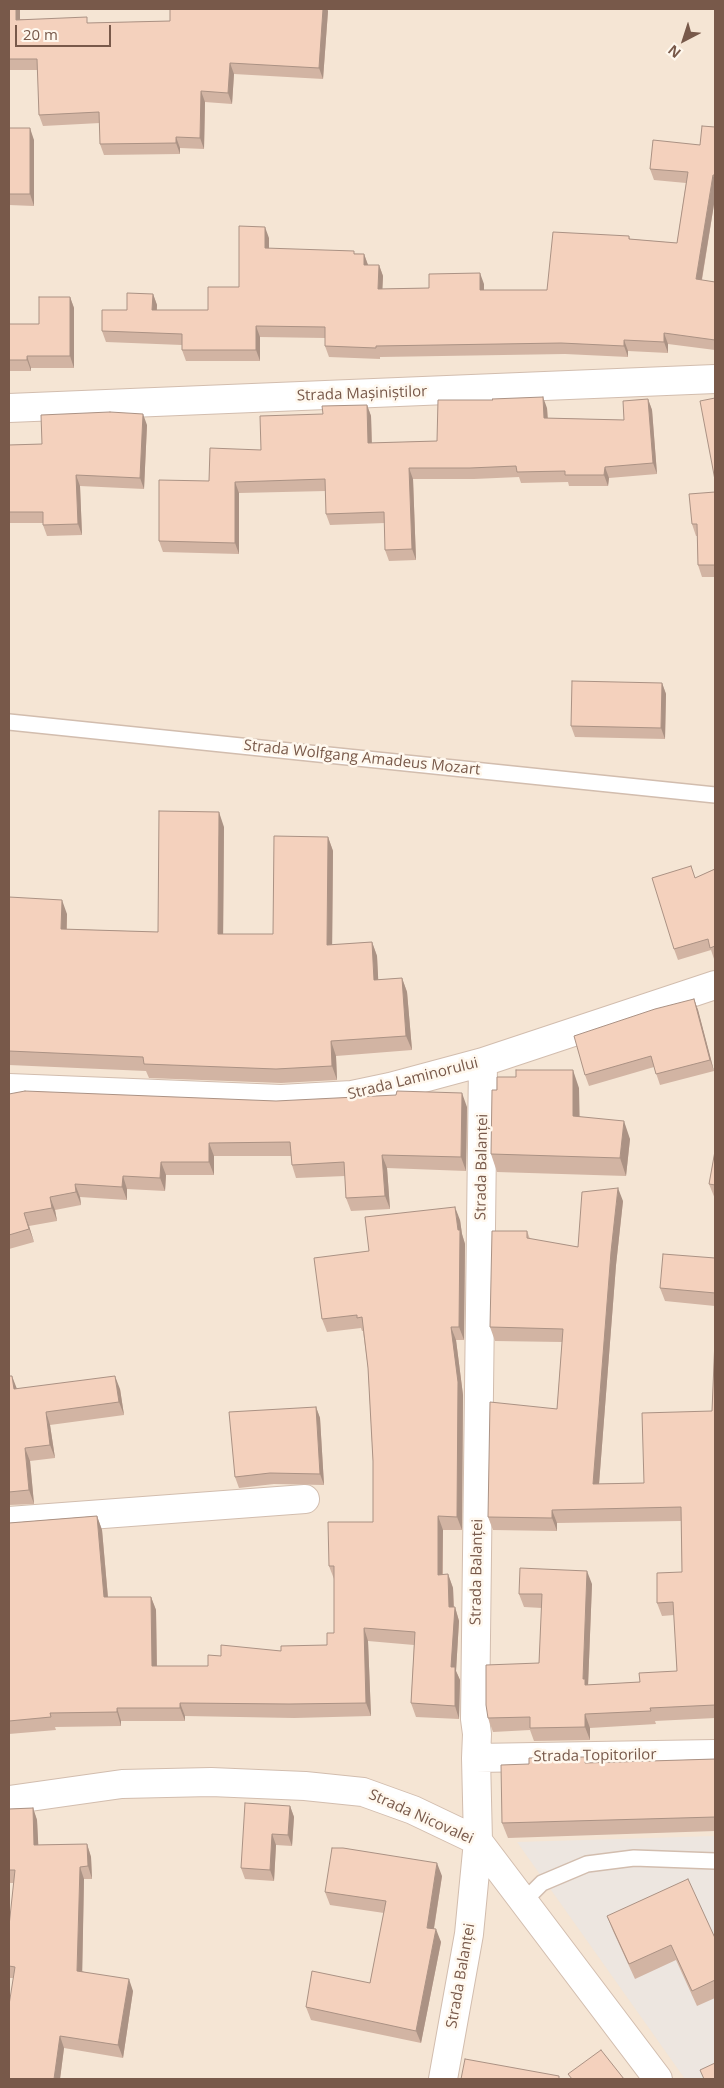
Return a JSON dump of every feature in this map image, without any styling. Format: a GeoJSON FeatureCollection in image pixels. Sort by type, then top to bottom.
{"type":"FeatureCollection","features":[{"type":"Feature","properties":{"kind":"street","name":"Strada Mașiniștilor"},"geometry":{"type":"LineString","coordinates":[[9,408],[715,379]]}},
{"type":"Feature","properties":{"kind":"street","name":"Strada Laminorului"},"geometry":{"type":"LineString","coordinates":[[9,1088],[281,1099],[352,1095],[390,1087],[483,1062],[715,985]]}},
{"type":"Feature","properties":{"kind":"street","name":"Strada Balanței"},"geometry":{"type":"LineString","coordinates":[[443,2079],[469,1934],[478,1841],[476,1758],[483,1062]]}},
{"type":"Feature","properties":{"kind":"street"},"geometry":{"type":"LineString","coordinates":[[9,1521],[305,1499]]}},
{"type":"Feature","properties":{"kind":"street","name":"Strada Topitorilor"},"geometry":{"type":"LineString","coordinates":[[476,1758],[715,1754]]}},
{"type":"Feature","properties":{"kind":"street","name":"Strada Nicovalei"},"geometry":{"type":"LineString","coordinates":[[9,1800],[122,1784],[211,1782],[305,1786],[364,1792],[413,1810],[478,1841],[658,2079]]}},
{"type":"Feature","properties":{"kind":"lane","name":"Strada Wolfgang Amadeus Mozart"},"geometry":{"type":"LineString","coordinates":[[9,722],[715,795]]}},
{"type":"Feature","properties":{"kind":"lane"},"geometry":{"type":"LineString","coordinates":[[524,1901],[542,1883],[587,1864],[634,1858],[715,1861]]}},
{"type":"Feature","properties":{"kind":"shaded area"},"geometry":{"type":"Polygon","coordinates":[[[9,9],[715,9],[715,2079],[9,2079],[9,9]]]}},
{"type":"Feature","properties":{"kind":"shaded area"},"geometry":{"type":"Polygon","coordinates":[[[715,1836],[715,2079],[685,2079],[517,1842],[715,1836]]]}},
{"type":"Feature","properties":{"kind":"building"},"geometry":{"type":"Polygon","coordinates":[[[9,9],[16,9],[16,20],[87,17],[87,23],[170,21],[170,9],[323,9],[319,68],[230,63],[228,93],[201,91],[200,138],[176,137],[176,143],[100,144],[99,112],[39,115],[37,59],[9,59],[9,9]]]}},
{"type":"Feature","properties":{"kind":"building"},"geometry":{"type":"Polygon","coordinates":[[[702,126],[715,127],[715,175],[713,175],[696,279],[715,282],[715,340],[664,333],[664,342],[624,340],[624,346],[561,343],[376,346],[376,348],[325,346],[325,327],[256,326],[256,350],[182,350],[182,334],[102,331],[102,310],[127,310],[127,293],[153,294],[152,310],[208,310],[208,287],[239,287],[239,226],[265,227],[265,248],[354,251],[354,254],[364,254],[364,265],[379,265],[378,289],[429,288],[429,274],[480,273],[480,290],[547,290],[553,232],[629,236],[629,239],[677,243],[688,172],[650,169],[653,140],[700,145],[702,126]]]}},
{"type":"Feature","properties":{"kind":"building"},"geometry":{"type":"Polygon","coordinates":[[[9,128],[30,128],[30,194],[9,194],[9,128]]]}},
{"type":"Feature","properties":{"kind":"building"},"geometry":{"type":"Polygon","coordinates":[[[39,297],[70,297],[70,356],[27,356],[27,360],[9,360],[9,324],[39,324],[39,297]]]}},
{"type":"Feature","properties":{"kind":"building"},"geometry":{"type":"Polygon","coordinates":[[[543,397],[544,418],[624,420],[623,401],[648,399],[653,463],[605,467],[604,475],[565,475],[565,471],[517,472],[516,466],[409,468],[412,549],[385,550],[384,512],[326,514],[325,479],[235,482],[235,543],[159,541],[159,480],[209,481],[210,448],[261,450],[260,416],[323,414],[322,406],[367,405],[368,443],[437,441],[438,400],[493,400],[543,397]]]}},
{"type":"Feature","properties":{"kind":"building"},"geometry":{"type":"Polygon","coordinates":[[[715,398],[715,480],[700,401],[715,398]]]}},
{"type":"Feature","properties":{"kind":"building"},"geometry":{"type":"Polygon","coordinates":[[[110,412],[143,414],[140,478],[76,475],[78,524],[43,525],[43,512],[9,512],[9,445],[42,444],[41,415],[110,412]]]}},
{"type":"Feature","properties":{"kind":"building"},"geometry":{"type":"Polygon","coordinates":[[[715,492],[715,565],[698,565],[697,524],[692,524],[689,494],[715,492]]]}},
{"type":"Feature","properties":{"kind":"building"},"geometry":{"type":"Polygon","coordinates":[[[572,681],[662,683],[661,728],[571,726],[572,681]]]}},
{"type":"Feature","properties":{"kind":"building"},"geometry":{"type":"Polygon","coordinates":[[[159,811],[219,812],[218,934],[273,934],[274,836],[328,837],[327,945],[372,942],[374,980],[402,978],[406,1036],[331,1041],[332,1066],[276,1069],[144,1064],[143,1057],[9,1051],[9,897],[62,900],[61,929],[158,932],[159,811]]]}},
{"type":"Feature","properties":{"kind":"building"},"geometry":{"type":"Polygon","coordinates":[[[691,866],[695,878],[715,869],[715,946],[710,948],[708,939],[674,949],[652,878],[691,866]]]}},
{"type":"Feature","properties":{"kind":"building"},"geometry":{"type":"Polygon","coordinates":[[[694,999],[710,1060],[656,1074],[651,1056],[585,1075],[574,1036],[655,1009],[694,999]]]}},
{"type":"Feature","properties":{"kind":"building"},"geometry":{"type":"Polygon","coordinates":[[[516,1070],[573,1070],[573,1116],[624,1121],[620,1158],[491,1154],[492,1090],[497,1090],[497,1077],[516,1077],[516,1070]]]}},
{"type":"Feature","properties":{"kind":"building"},"geometry":{"type":"Polygon","coordinates":[[[25,1091],[276,1101],[396,1095],[397,1091],[462,1093],[461,1157],[382,1155],[385,1196],[346,1198],[344,1162],[292,1165],[290,1142],[209,1143],[209,1162],[161,1162],[160,1178],[123,1176],[122,1187],[75,1184],[76,1192],[50,1197],[52,1208],[24,1213],[29,1229],[9,1235],[9,1094],[25,1091]]]}},
{"type":"Feature","properties":{"kind":"building"},"geometry":{"type":"Polygon","coordinates":[[[715,1151],[715,1185],[709,1184],[715,1151]]]}},
{"type":"Feature","properties":{"kind":"building"},"geometry":{"type":"Polygon","coordinates":[[[618,1188],[611,1252],[593,1484],[644,1483],[642,1413],[712,1411],[715,1339],[715,1705],[650,1708],[651,1711],[585,1714],[585,1727],[530,1728],[530,1717],[488,1718],[486,1705],[486,1665],[539,1663],[542,1594],[519,1594],[520,1568],[587,1571],[583,1679],[585,1679],[585,1685],[640,1682],[639,1673],[677,1671],[673,1602],[657,1603],[657,1573],[682,1572],[681,1507],[552,1510],[552,1518],[488,1517],[490,1402],[557,1409],[563,1329],[490,1327],[492,1231],[527,1231],[527,1238],[578,1247],[582,1192],[618,1188]]]}},
{"type":"Feature","properties":{"kind":"building"},"geometry":{"type":"Polygon","coordinates":[[[455,1207],[458,1230],[460,1230],[459,1327],[451,1327],[458,1382],[457,1517],[438,1516],[438,1575],[448,1574],[449,1607],[455,1607],[451,1667],[455,1667],[455,1706],[411,1703],[415,1632],[364,1628],[366,1703],[180,1703],[180,1708],[117,1708],[117,1712],[50,1713],[51,1717],[9,1721],[9,1523],[97,1516],[104,1597],[151,1597],[152,1666],[208,1666],[208,1655],[221,1656],[221,1645],[281,1651],[281,1646],[327,1645],[327,1633],[334,1633],[334,1566],[329,1566],[328,1522],[373,1522],[373,1461],[368,1368],[362,1317],[357,1318],[357,1315],[322,1319],[314,1258],[369,1251],[365,1217],[455,1207]]]}},
{"type":"Feature","properties":{"kind":"building"},"geometry":{"type":"Polygon","coordinates":[[[663,1254],[715,1258],[715,1293],[660,1288],[663,1254]]]}},
{"type":"Feature","properties":{"kind":"building"},"geometry":{"type":"Polygon","coordinates":[[[9,1376],[12,1376],[14,1389],[115,1376],[119,1402],[46,1412],[50,1445],[25,1448],[29,1490],[9,1492],[9,1376]]]}},
{"type":"Feature","properties":{"kind":"building"},"geometry":{"type":"Polygon","coordinates":[[[316,1407],[320,1474],[270,1473],[235,1477],[229,1412],[316,1407]]]}},
{"type":"Feature","properties":{"kind":"building"},"geometry":{"type":"Polygon","coordinates":[[[585,1757],[585,1763],[715,1759],[715,1817],[502,1823],[501,1765],[529,1764],[529,1758],[585,1757]]]}},
{"type":"Feature","properties":{"kind":"building"},"geometry":{"type":"Polygon","coordinates":[[[245,1803],[290,1806],[288,1835],[272,1834],[270,1870],[241,1868],[245,1803]]]}},
{"type":"Feature","properties":{"kind":"building"},"geometry":{"type":"Polygon","coordinates":[[[33,1808],[34,1845],[87,1844],[88,1866],[80,1867],[77,1971],[129,1979],[118,2045],[60,2036],[54,2079],[9,2079],[9,2005],[15,1967],[9,1966],[9,1926],[15,1870],[9,1870],[9,1809],[33,1808]]]}},
{"type":"Feature","properties":{"kind":"building"},"geometry":{"type":"Polygon","coordinates":[[[332,1848],[343,1848],[437,1863],[427,1928],[436,1929],[416,2031],[306,2007],[312,1971],[370,1983],[386,1901],[325,1892],[332,1848]]]}},
{"type":"Feature","properties":{"kind":"building"},"geometry":{"type":"Polygon","coordinates":[[[688,1879],[715,1938],[715,1980],[692,1991],[671,1945],[629,1964],[607,1916],[688,1879]]]}},
{"type":"Feature","properties":{"kind":"building"},"geometry":{"type":"Polygon","coordinates":[[[601,2050],[624,2079],[572,2079],[568,2074],[601,2050]]]}},
{"type":"Feature","properties":{"kind":"building"},"geometry":{"type":"Polygon","coordinates":[[[465,2059],[559,2076],[559,2079],[461,2079],[465,2059]]]}},
{"type":"Feature","properties":{"kind":"building"},"geometry":{"type":"Polygon","coordinates":[[[715,2063],[715,2079],[704,2079],[700,2070],[715,2063]]]}}]}
